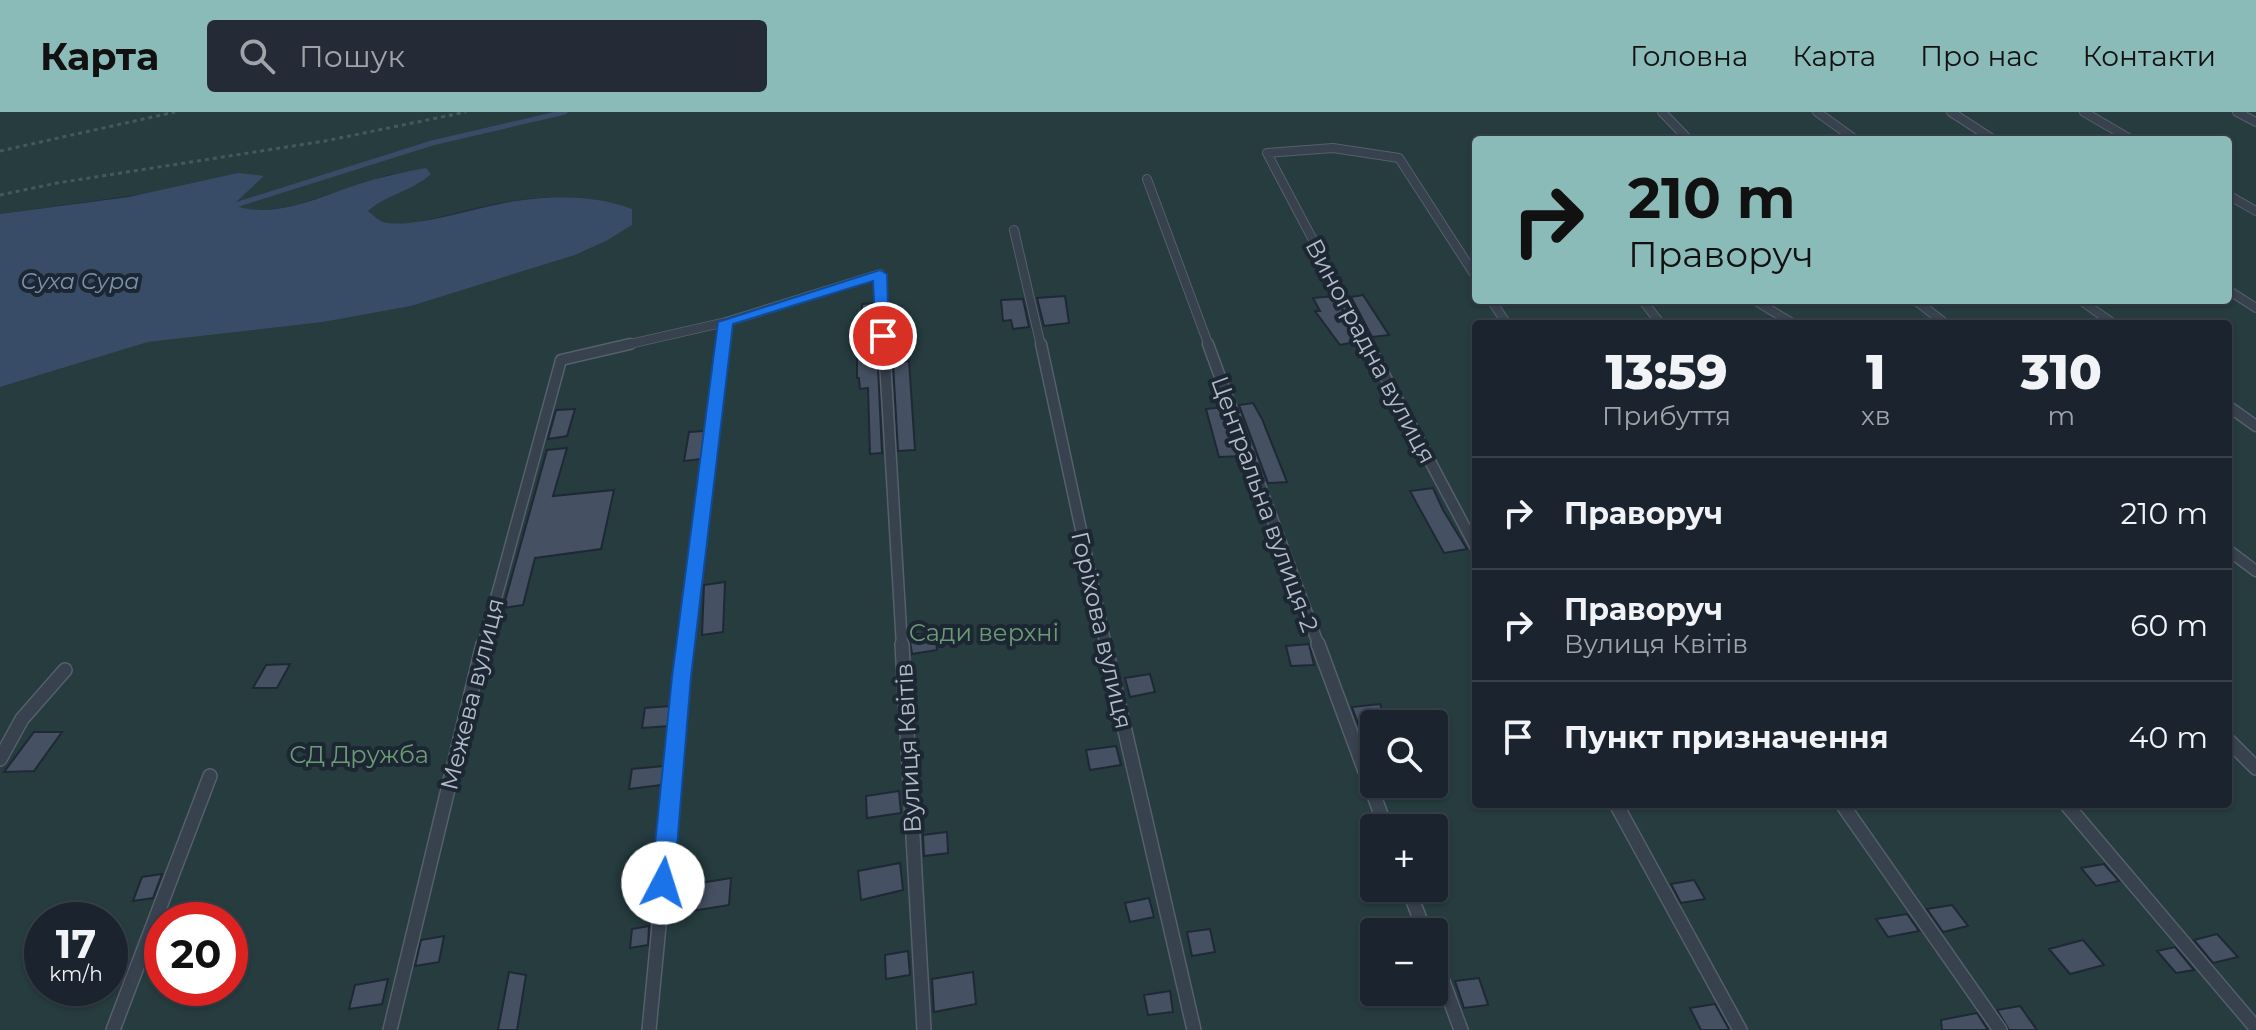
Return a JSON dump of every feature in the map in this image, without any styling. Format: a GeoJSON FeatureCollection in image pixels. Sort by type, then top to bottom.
{"type":"FeatureCollection","features":[{"type":"Feature","properties":{"kind":"lane"},"geometry":{"type":"LineString","coordinates":[[1662,112],[1685,136]]}},
{"type":"Feature","properties":{"kind":"lane"},"geometry":{"type":"LineString","coordinates":[[1817,112],[1850,136]]}},
{"type":"Feature","properties":{"kind":"lane"},"geometry":{"type":"LineString","coordinates":[[1951,112],[1988,136]]}},
{"type":"Feature","properties":{"kind":"lane"},"geometry":{"type":"LineString","coordinates":[[2084,112],[2125,136]]}},
{"type":"Feature","properties":{"kind":"lane"},"geometry":{"type":"LineString","coordinates":[[2237,112],[2256,122]]}},
{"type":"Feature","properties":{"kind":"lane","name":"Виноградна вулиця"},"geometry":{"type":"LineString","coordinates":[[1472,271],[1399,158],[1356,148],[1330,146],[1267,153],[1472,540]]}},
{"type":"Feature","properties":{"kind":"lane","name":"Центральна вулиця-2"},"geometry":{"type":"LineString","coordinates":[[1147,179],[1381,814]]}},
{"type":"Feature","properties":{"kind":"lane"},"geometry":{"type":"LineString","coordinates":[[2232,197],[2256,211]]}},
{"type":"Feature","properties":{"kind":"lane","name":"Горіхова вулиця"},"geometry":{"type":"LineString","coordinates":[[1014,230],[1024,263],[1083,548],[1194,1030]]}},
{"type":"Feature","properties":{"kind":"lane","name":"Вулиця Квітів"},"geometry":{"type":"LineString","coordinates":[[726,322],[880,274],[924,1030]]}},
{"type":"Feature","properties":{"kind":"lane"},"geometry":{"type":"LineString","coordinates":[[2232,293],[2256,308]]}},
{"type":"Feature","properties":{"kind":"lane"},"geometry":{"type":"LineString","coordinates":[[1645,304],[1658,320]]}},
{"type":"Feature","properties":{"kind":"lane"},"geometry":{"type":"LineString","coordinates":[[1761,304],[1787,320]]}},
{"type":"Feature","properties":{"kind":"lane"},"geometry":{"type":"LineString","coordinates":[[1920,304],[1941,320]]}},
{"type":"Feature","properties":{"kind":"lane"},"geometry":{"type":"LineString","coordinates":[[2086,304],[2108,320]]}},
{"type":"Feature","properties":{"kind":"lane"},"geometry":{"type":"LineString","coordinates":[[649,1030],[682,677],[726,322]]}},
{"type":"Feature","properties":{"kind":"lane","name":"Межева вулиця"},"geometry":{"type":"LineString","coordinates":[[390,1030],[479,659],[561,360],[726,322]]}},
{"type":"Feature","properties":{"kind":"lane"},"geometry":{"type":"LineString","coordinates":[[2232,409],[2256,426]]}},
{"type":"Feature","properties":{"kind":"lane"},"geometry":{"type":"LineString","coordinates":[[2232,553],[2256,571]]}},
{"type":"Feature","properties":{"kind":"lane"},"geometry":{"type":"LineString","coordinates":[[0,759],[22,719],[65,670]]}},
{"type":"Feature","properties":{"kind":"lane"},"geometry":{"type":"LineString","coordinates":[[2232,744],[2256,768]]}},
{"type":"Feature","properties":{"kind":"lane"},"geometry":{"type":"LineString","coordinates":[[113,1030],[210,776]]}},
{"type":"Feature","properties":{"kind":"lane"},"geometry":{"type":"LineString","coordinates":[[1618,808],[1740,1030]]}},
{"type":"Feature","properties":{"kind":"lane"},"geometry":{"type":"LineString","coordinates":[[1845,808],[2000,1030]]}},
{"type":"Feature","properties":{"kind":"lane"},"geometry":{"type":"LineString","coordinates":[[2069,808],[2256,1028]]}},
{"type":"Feature","properties":{"kind":"lane"},"geometry":{"type":"LineString","coordinates":[[1448,995],[1461,1030]]}},
{"type":"Feature","properties":{"kind":"path"},"geometry":{"type":"LineString","coordinates":[[0,151],[175,112]]}},
{"type":"Feature","properties":{"kind":"path"},"geometry":{"type":"LineString","coordinates":[[0,195],[57,183],[325,141],[466,112]]}},
{"type":"Feature","properties":{"kind":"green space","name":"Сади верхні"},"geometry":{"type":"Polygon","coordinates":[[[0,112],[2256,112],[2256,1030],[0,1030],[0,387],[148,342],[323,322],[411,306],[575,255],[632,225],[631,209],[570,197],[487,205],[412,223],[391,224],[382,222],[367,210],[389,195],[423,182],[391,174],[290,207],[255,211],[232,206],[263,177],[0,214],[0,112]]]}},
{"type":"Feature","properties":{"kind":"water","name":"Суха Сура"},"geometry":{"type":"Polygon","coordinates":[[[426,168],[431,174],[424,180],[368,211],[383,222],[411,223],[502,203],[575,198],[604,201],[632,209],[632,225],[575,255],[411,306],[323,322],[148,342],[0,387],[0,214],[129,197],[238,173],[264,176],[233,205],[265,210],[297,205],[376,179],[426,168]]]}},
{"type":"Feature","properties":{"kind":"building"},"geometry":{"type":"Polygon","coordinates":[[[1363,295],[1389,335],[1372,337],[1351,297],[1363,295]]]}},
{"type":"Feature","properties":{"kind":"building"},"geometry":{"type":"Polygon","coordinates":[[[1065,296],[1069,323],[1044,326],[1037,298],[1065,296]]]}},
{"type":"Feature","properties":{"kind":"building"},"geometry":{"type":"Polygon","coordinates":[[[1335,296],[1359,341],[1340,345],[1315,311],[1320,311],[1313,298],[1335,296]]]}},
{"type":"Feature","properties":{"kind":"building"},"geometry":{"type":"Polygon","coordinates":[[[1023,299],[1029,327],[1013,329],[1011,320],[1003,321],[1001,300],[1023,299]]]}},
{"type":"Feature","properties":{"kind":"building"},"geometry":{"type":"Polygon","coordinates":[[[875,303],[882,453],[870,454],[868,388],[860,389],[857,378],[857,342],[862,342],[862,304],[875,303]]]}},
{"type":"Feature","properties":{"kind":"building"},"geometry":{"type":"Polygon","coordinates":[[[909,361],[915,450],[898,451],[893,363],[909,361]]]}},
{"type":"Feature","properties":{"kind":"building"},"geometry":{"type":"Polygon","coordinates":[[[1253,403],[1287,482],[1268,483],[1239,405],[1253,403]]]}},
{"type":"Feature","properties":{"kind":"building"},"geometry":{"type":"Polygon","coordinates":[[[1223,407],[1241,456],[1219,457],[1206,409],[1223,407]]]}},
{"type":"Feature","properties":{"kind":"building"},"geometry":{"type":"Polygon","coordinates":[[[575,409],[567,436],[548,439],[556,410],[575,409]]]}},
{"type":"Feature","properties":{"kind":"building"},"geometry":{"type":"Polygon","coordinates":[[[704,431],[701,459],[684,461],[689,432],[704,431]]]}},
{"type":"Feature","properties":{"kind":"building"},"geometry":{"type":"Polygon","coordinates":[[[567,448],[553,496],[614,490],[601,549],[535,558],[523,605],[503,608],[547,450],[567,448]]]}},
{"type":"Feature","properties":{"kind":"building"},"geometry":{"type":"Polygon","coordinates":[[[1433,488],[1467,549],[1444,553],[1410,491],[1433,488]]]}},
{"type":"Feature","properties":{"kind":"building"},"geometry":{"type":"Polygon","coordinates":[[[725,582],[723,632],[702,635],[704,585],[725,582]]]}},
{"type":"Feature","properties":{"kind":"building"},"geometry":{"type":"Polygon","coordinates":[[[935,632],[937,650],[912,654],[909,635],[935,632]]]}},
{"type":"Feature","properties":{"kind":"building"},"geometry":{"type":"Polygon","coordinates":[[[1309,644],[1314,665],[1291,666],[1286,646],[1309,644]]]}},
{"type":"Feature","properties":{"kind":"building"},"geometry":{"type":"Polygon","coordinates":[[[290,664],[277,688],[253,688],[266,665],[290,664]]]}},
{"type":"Feature","properties":{"kind":"building"},"geometry":{"type":"Polygon","coordinates":[[[1150,674],[1155,692],[1130,697],[1125,678],[1150,674]]]}},
{"type":"Feature","properties":{"kind":"building"},"geometry":{"type":"Polygon","coordinates":[[[1380,704],[1382,710],[1360,710],[1360,729],[1352,707],[1380,704]]]}},
{"type":"Feature","properties":{"kind":"building"},"geometry":{"type":"Polygon","coordinates":[[[671,706],[669,726],[642,728],[645,708],[671,706]]]}},
{"type":"Feature","properties":{"kind":"building"},"geometry":{"type":"Polygon","coordinates":[[[34,732],[62,732],[34,771],[4,772],[34,732]]]}},
{"type":"Feature","properties":{"kind":"building"},"geometry":{"type":"Polygon","coordinates":[[[1116,746],[1121,765],[1090,770],[1086,750],[1116,746]]]}},
{"type":"Feature","properties":{"kind":"building"},"geometry":{"type":"Polygon","coordinates":[[[664,766],[661,785],[629,789],[632,769],[664,766]]]}},
{"type":"Feature","properties":{"kind":"building"},"geometry":{"type":"Polygon","coordinates":[[[899,791],[901,813],[867,818],[866,796],[899,791]]]}},
{"type":"Feature","properties":{"kind":"building"},"geometry":{"type":"Polygon","coordinates":[[[947,832],[948,853],[924,856],[923,835],[947,832]]]}},
{"type":"Feature","properties":{"kind":"building"},"geometry":{"type":"Polygon","coordinates":[[[900,863],[903,890],[861,900],[858,871],[900,863]]]}},
{"type":"Feature","properties":{"kind":"building"},"geometry":{"type":"Polygon","coordinates":[[[2104,864],[2119,881],[2096,886],[2081,868],[2104,864]]]}},
{"type":"Feature","properties":{"kind":"building"},"geometry":{"type":"Polygon","coordinates":[[[162,874],[153,898],[133,901],[142,877],[162,874]]]}},
{"type":"Feature","properties":{"kind":"building"},"geometry":{"type":"Polygon","coordinates":[[[731,878],[729,905],[680,913],[682,886],[731,878]]]}},
{"type":"Feature","properties":{"kind":"building"},"geometry":{"type":"Polygon","coordinates":[[[1694,880],[1705,899],[1681,903],[1671,884],[1694,880]]]}},
{"type":"Feature","properties":{"kind":"building"},"geometry":{"type":"Polygon","coordinates":[[[1149,898],[1154,917],[1130,922],[1125,903],[1149,898]]]}},
{"type":"Feature","properties":{"kind":"building"},"geometry":{"type":"Polygon","coordinates":[[[1952,905],[1968,926],[1943,932],[1927,909],[1952,905]]]}},
{"type":"Feature","properties":{"kind":"building"},"geometry":{"type":"Polygon","coordinates":[[[1907,914],[1919,931],[1888,937],[1876,919],[1907,914]]]}},
{"type":"Feature","properties":{"kind":"building"},"geometry":{"type":"Polygon","coordinates":[[[649,926],[648,945],[630,948],[632,929],[649,926]]]}},
{"type":"Feature","properties":{"kind":"building"},"geometry":{"type":"Polygon","coordinates":[[[1210,929],[1215,952],[1192,956],[1187,932],[1210,929]]]}},
{"type":"Feature","properties":{"kind":"building"},"geometry":{"type":"Polygon","coordinates":[[[2217,934],[2238,957],[2213,963],[2194,940],[2217,934]]]}},
{"type":"Feature","properties":{"kind":"building"},"geometry":{"type":"Polygon","coordinates":[[[444,936],[439,962],[415,966],[421,940],[444,936]]]}},
{"type":"Feature","properties":{"kind":"building"},"geometry":{"type":"Polygon","coordinates":[[[2083,940],[2104,965],[2070,974],[2049,949],[2083,940]]]}},
{"type":"Feature","properties":{"kind":"building"},"geometry":{"type":"Polygon","coordinates":[[[2175,947],[2194,970],[2176,973],[2157,951],[2175,947]]]}},
{"type":"Feature","properties":{"kind":"building"},"geometry":{"type":"Polygon","coordinates":[[[908,951],[910,975],[886,979],[885,955],[908,951]]]}},
{"type":"Feature","properties":{"kind":"building"},"geometry":{"type":"Polygon","coordinates":[[[509,972],[526,975],[517,1030],[498,1030],[509,972]]]}},
{"type":"Feature","properties":{"kind":"building"},"geometry":{"type":"Polygon","coordinates":[[[973,972],[976,1004],[934,1012],[932,979],[973,972]]]}},
{"type":"Feature","properties":{"kind":"building"},"geometry":{"type":"Polygon","coordinates":[[[1479,978],[1488,1005],[1464,1008],[1455,981],[1479,978]]]}},
{"type":"Feature","properties":{"kind":"building"},"geometry":{"type":"Polygon","coordinates":[[[388,979],[382,1004],[349,1009],[355,985],[388,979]]]}},
{"type":"Feature","properties":{"kind":"building"},"geometry":{"type":"Polygon","coordinates":[[[1170,991],[1173,1012],[1148,1015],[1144,995],[1170,991]]]}},
{"type":"Feature","properties":{"kind":"building"},"geometry":{"type":"Polygon","coordinates":[[[1715,1004],[1729,1030],[1701,1030],[1690,1008],[1715,1004]]]}},
{"type":"Feature","properties":{"kind":"building"},"geometry":{"type":"Polygon","coordinates":[[[2020,1006],[2037,1030],[2009,1030],[1997,1010],[2020,1006]]]}},
{"type":"Feature","properties":{"kind":"building"},"geometry":{"type":"Polygon","coordinates":[[[1977,1013],[1988,1030],[1942,1030],[1941,1020],[1977,1013]]]}},
{"type":"Feature","properties":{"kind":"waterway"},"geometry":{"type":"LineString","coordinates":[[232,206],[432,143],[565,112]]}},
{"type":"Feature","properties":{"kind":"route"},"geometry":{"type":"LineString","coordinates":[[663,883],[682,677],[726,322],[880,274],[883,336]]}},
{"type":"Feature","properties":{"kind":"park label","name":"СД Дружба"},"geometry":{"type":"Point","coordinates":[359,754]}}]}
